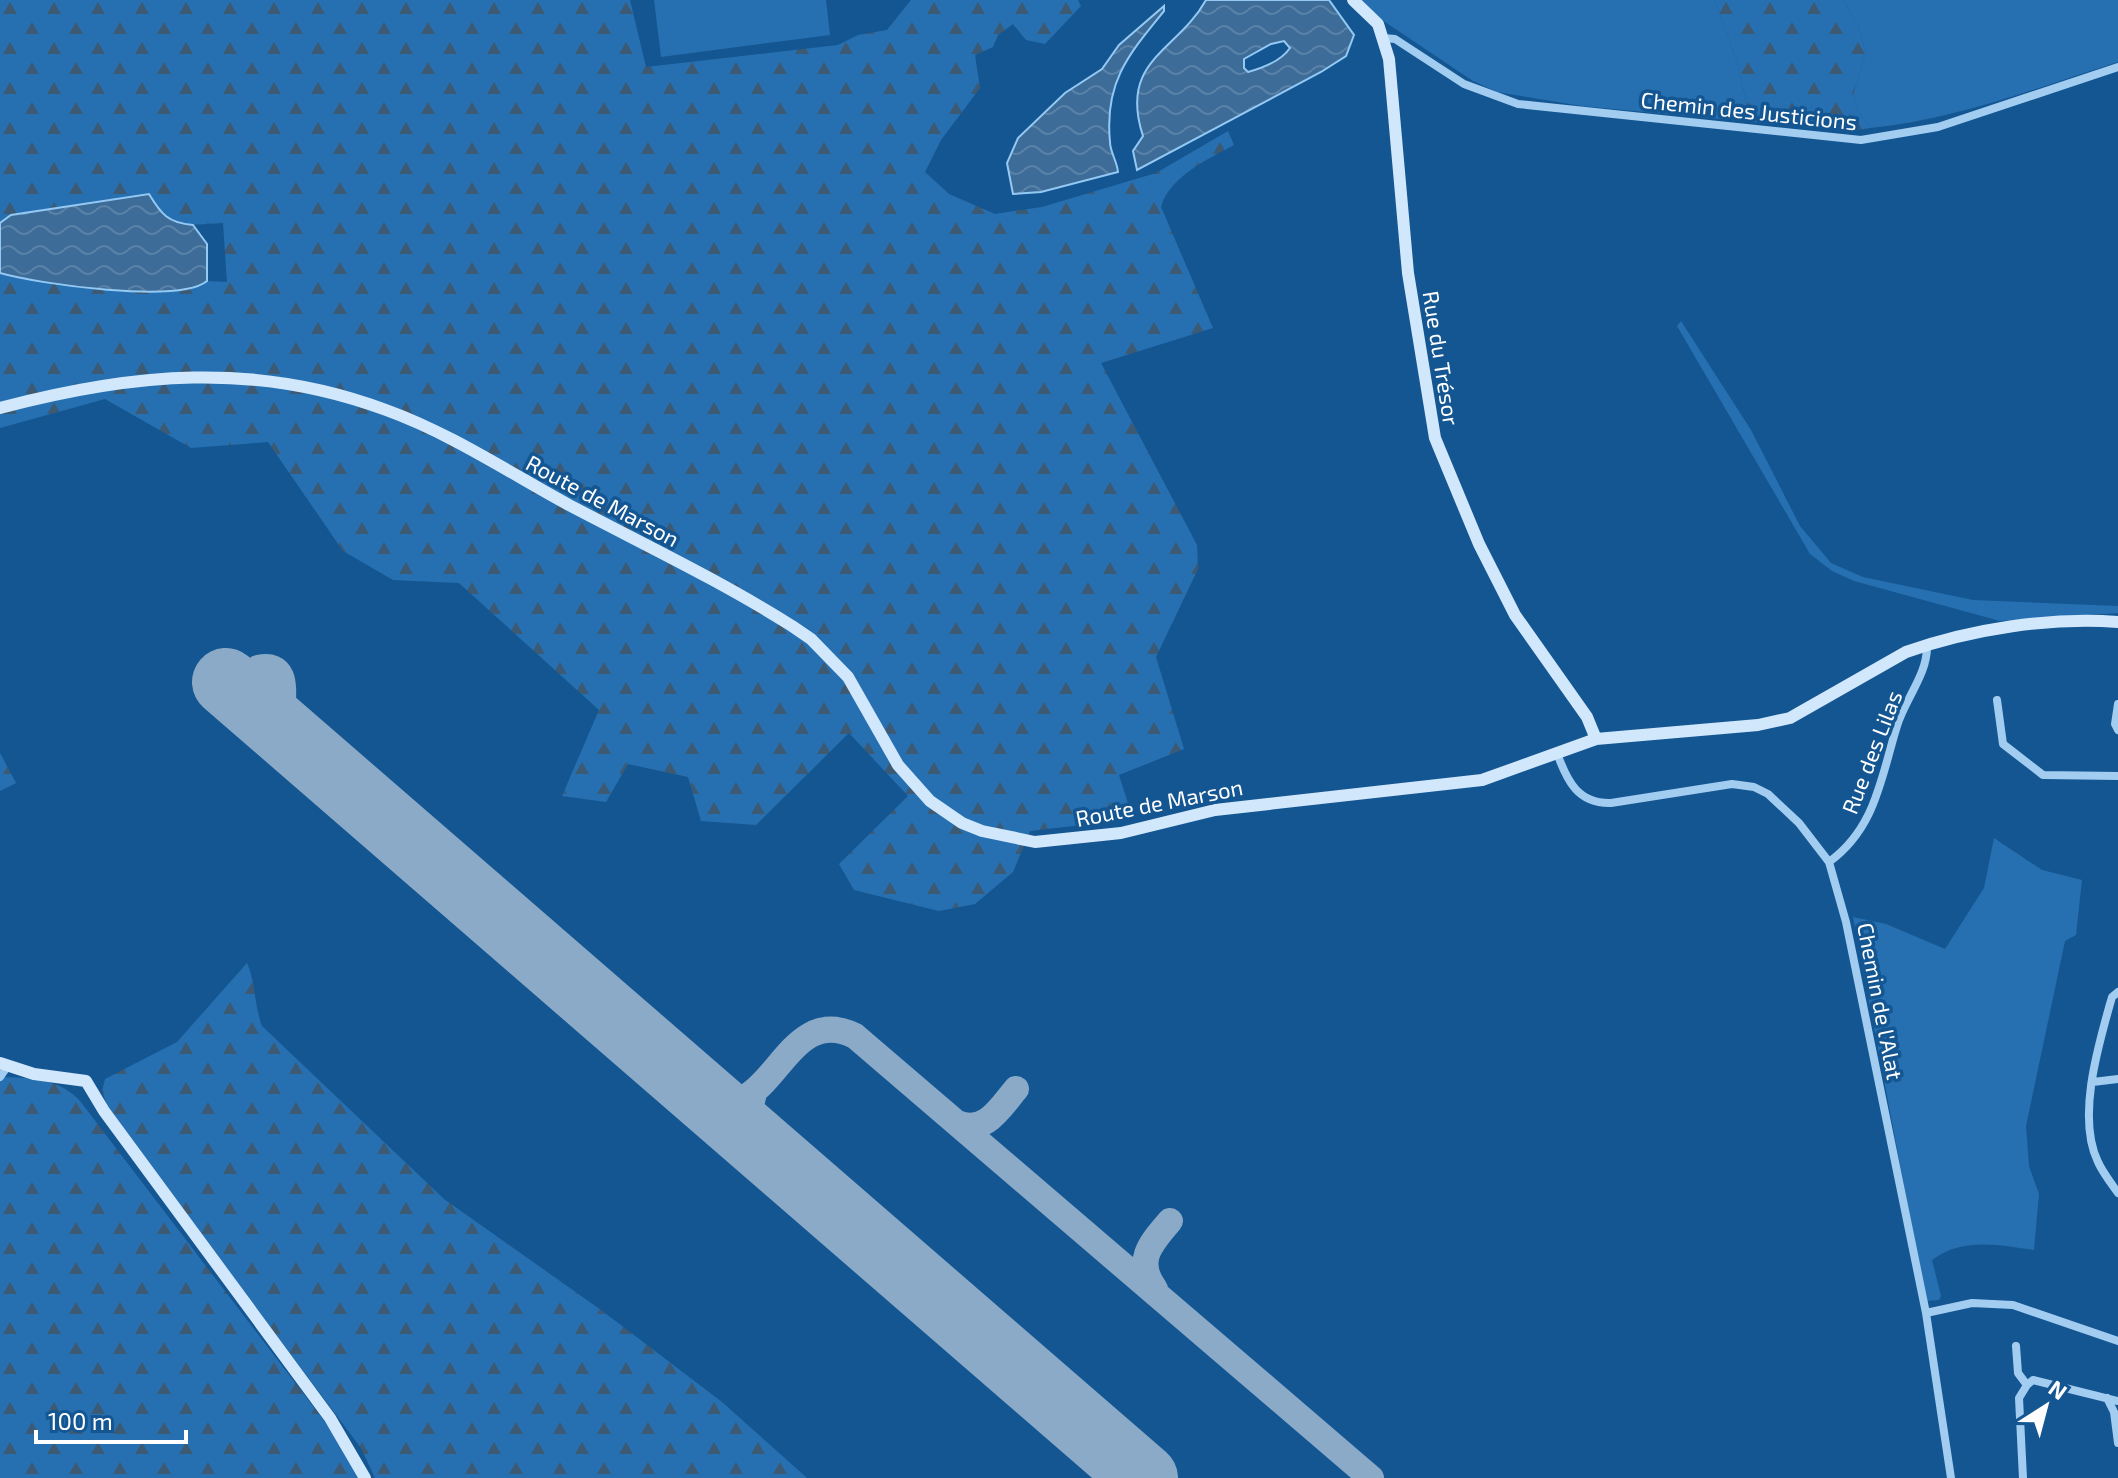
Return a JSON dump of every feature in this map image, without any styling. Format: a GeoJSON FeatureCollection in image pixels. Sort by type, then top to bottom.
{"type":"FeatureCollection","features":[{"type":"Feature","properties":{"kind":"street"},"geometry":{"type":"LineString","coordinates":[[1353,0],[1378,24],[1384,38]]}},
{"type":"Feature","properties":{"kind":"street","name":"Chemin des Justicions"},"geometry":{"type":"LineString","coordinates":[[1384,38],[1395,39],[1464,84],[1518,104],[1861,140],[1938,127],[2118,67]]}},
{"type":"Feature","properties":{"kind":"street","name":"Rue du Trésor"},"geometry":{"type":"LineString","coordinates":[[1384,38],[1408,273],[1435,438],[1509,603],[1587,717],[1596,739]]}},
{"type":"Feature","properties":{"kind":"street","name":"Route de Marson"},"geometry":{"type":"LineString","coordinates":[[0,408],[107,384],[161,377],[215,375],[301,386],[388,410],[792,626],[811,639],[848,677],[912,783],[962,823],[1002,837],[1035,842],[1121,833],[1215,810],[1482,780],[1596,739],[1716,730],[1790,718],[1906,652],[1927,645],[2005,628],[2118,622]]}},
{"type":"Feature","properties":{"kind":"street","name":"Rue des Lilas"},"geometry":{"type":"LineString","coordinates":[[1829,862],[1866,824],[1883,784],[1897,724],[1920,676],[1927,645]]}},
{"type":"Feature","properties":{"kind":"street"},"geometry":{"type":"LineString","coordinates":[[1997,700],[2003,744],[2043,775],[2118,776]]}},
{"type":"Feature","properties":{"kind":"street"},"geometry":{"type":"LineString","coordinates":[[2118,704],[2115,724],[2118,730]]}},
{"type":"Feature","properties":{"kind":"street","name":"Chemin de l'Alat"},"geometry":{"type":"LineString","coordinates":[[1557,753],[1573,789],[1592,802],[1611,803],[1732,784],[1754,787],[1783,806],[1829,862],[1846,922],[1926,1313],[1951,1478]]}},
{"type":"Feature","properties":{"kind":"street"},"geometry":{"type":"LineString","coordinates":[[2118,992],[2112,997],[2109,1009],[2093,1082],[2089,1122],[2097,1160],[2118,1193]]}},
{"type":"Feature","properties":{"kind":"street"},"geometry":{"type":"LineString","coordinates":[[2,1069],[53,1078],[76,1078],[94,1090],[104,1111],[336,1427],[365,1478]]}},
{"type":"Feature","properties":{"kind":"street"},"geometry":{"type":"LineString","coordinates":[[2093,1082],[2118,1079]]}},
{"type":"Feature","properties":{"kind":"street"},"geometry":{"type":"LineString","coordinates":[[1926,1313],[1972,1303],[2013,1305],[2118,1341]]}},
{"type":"Feature","properties":{"kind":"street"},"geometry":{"type":"LineString","coordinates":[[2016,1346],[2018,1373],[2027,1385]]}},
{"type":"Feature","properties":{"kind":"street"},"geometry":{"type":"LineString","coordinates":[[2023,1478],[2019,1398],[2033,1380],[2118,1401]]}},
{"type":"Feature","properties":{"kind":"street"},"geometry":{"type":"LineString","coordinates":[[2107,1398],[2117,1420],[2118,1443]]}},
{"type":"Feature","properties":{"kind":"green space"},"geometry":{"type":"Polygon","coordinates":[[[0,0],[630,0],[646,67],[838,45],[858,35],[887,30],[911,0],[1078,0],[1081,6],[1045,44],[1026,40],[1013,24],[998,35],[993,47],[975,55],[980,88],[941,140],[925,172],[949,194],[995,214],[1042,207],[1156,173],[1228,131],[1234,145],[1181,178],[1165,196],[1161,207],[1213,328],[1101,363],[1197,545],[1198,569],[1156,657],[1184,749],[1119,775],[1133,819],[1030,831],[1013,872],[975,904],[939,911],[854,890],[839,864],[908,796],[849,733],[756,825],[701,821],[688,777],[628,764],[606,802],[562,796],[599,710],[459,583],[393,580],[343,551],[268,442],[191,448],[105,399],[0,428],[0,273],[107,290],[168,291],[192,288],[207,281],[227,282],[223,223],[197,225],[171,220],[148,194],[11,215],[0,223],[0,0]]]}},
{"type":"Feature","properties":{"kind":"green space"},"geometry":{"type":"Polygon","coordinates":[[[654,0],[826,0],[830,35],[661,57],[654,0]]]}},
{"type":"Feature","properties":{"kind":"green space"},"geometry":{"type":"Polygon","coordinates":[[[1359,0],[1715,0],[1737,62],[1751,122],[1582,106],[1497,92],[1473,81],[1385,22],[1359,0]]]}},
{"type":"Feature","properties":{"kind":"green space"},"geometry":{"type":"Polygon","coordinates":[[[1715,0],[1843,0],[1858,25],[1866,53],[1853,94],[1858,111],[1870,128],[1853,131],[1751,122],[1737,62],[1715,0]]]}},
{"type":"Feature","properties":{"kind":"green space"},"geometry":{"type":"Polygon","coordinates":[[[1843,0],[2118,0],[2118,62],[1964,110],[1870,128],[1858,111],[1853,94],[1866,53],[1858,25],[1843,0]]]}},
{"type":"Feature","properties":{"kind":"green space"},"geometry":{"type":"Polygon","coordinates":[[[1681,321],[1751,430],[1800,526],[1831,563],[1863,577],[1973,600],[2118,606],[2118,613],[2000,621],[1854,581],[1832,571],[1810,554],[1677,326],[1681,321]]]}},
{"type":"Feature","properties":{"kind":"green space"},"geometry":{"type":"Polygon","coordinates":[[[0,753],[16,783],[0,791],[0,753]]]}},
{"type":"Feature","properties":{"kind":"green space"},"geometry":{"type":"Polygon","coordinates":[[[1994,838],[2042,870],[2082,880],[2076,935],[2065,941],[2026,1126],[2029,1166],[2039,1194],[2034,1250],[1981,1244],[1944,1253],[1932,1260],[1941,1296],[1939,1300],[1926,1301],[1853,917],[1886,924],[1945,949],[1984,888],[1994,838]]]}},
{"type":"Feature","properties":{"kind":"green space"},"geometry":{"type":"Polygon","coordinates":[[[247,963],[262,1026],[444,1199],[601,1310],[722,1402],[807,1478],[375,1478],[361,1448],[110,1114],[102,1091],[105,1079],[177,1042],[247,963]]]}},
{"type":"Feature","properties":{"kind":"green space"},"geometry":{"type":"Polygon","coordinates":[[[0,1079],[55,1084],[80,1101],[347,1451],[360,1478],[0,1478],[0,1079]]]}},
{"type":"Feature","properties":{"kind":"water"},"geometry":{"type":"Polygon","coordinates":[[[1206,0],[1329,0],[1354,35],[1346,56],[1321,72],[1137,170],[1133,151],[1143,136],[1137,110],[1138,90],[1155,59],[1206,0]],[[1284,41],[1271,44],[1244,59],[1244,68],[1248,72],[1266,66],[1290,48],[1284,41]]]}},
{"type":"Feature","properties":{"kind":"water"},"geometry":{"type":"Polygon","coordinates":[[[1164,6],[1164,11],[1130,56],[1115,86],[1109,121],[1110,146],[1118,172],[1041,192],[1013,194],[1007,163],[1018,138],[1065,93],[1102,69],[1119,45],[1164,6]]]}},
{"type":"Feature","properties":{"kind":"water"},"geometry":{"type":"Polygon","coordinates":[[[149,194],[166,216],[193,225],[207,244],[207,281],[192,288],[168,291],[107,290],[0,273],[0,223],[11,215],[149,194]]]}},
{"type":"Feature","properties":{"kind":"taxiway"},"geometry":{"type":"LineString","coordinates":[[236,691],[258,668],[270,667],[277,671],[283,687],[284,725],[304,750]]}},
{"type":"Feature","properties":{"kind":"taxiway"},"geometry":{"type":"LineString","coordinates":[[706,1097],[729,1102],[747,1096],[811,1035],[831,1030],[855,1036],[1371,1478]]}},
{"type":"Feature","properties":{"kind":"taxiway"},"geometry":{"type":"LineString","coordinates":[[957,1123],[967,1126],[984,1123],[1016,1089]]}},
{"type":"Feature","properties":{"kind":"taxiway"},"geometry":{"type":"LineString","coordinates":[[754,1093],[748,1117],[760,1144]]}},
{"type":"Feature","properties":{"kind":"taxiway"},"geometry":{"type":"LineString","coordinates":[[1155,1289],[1146,1270],[1146,1261],[1151,1245],[1170,1221]]}},
{"type":"Feature","properties":{"kind":"runway"},"geometry":{"type":"LineString","coordinates":[[226,682],[1144,1478]]}}]}
